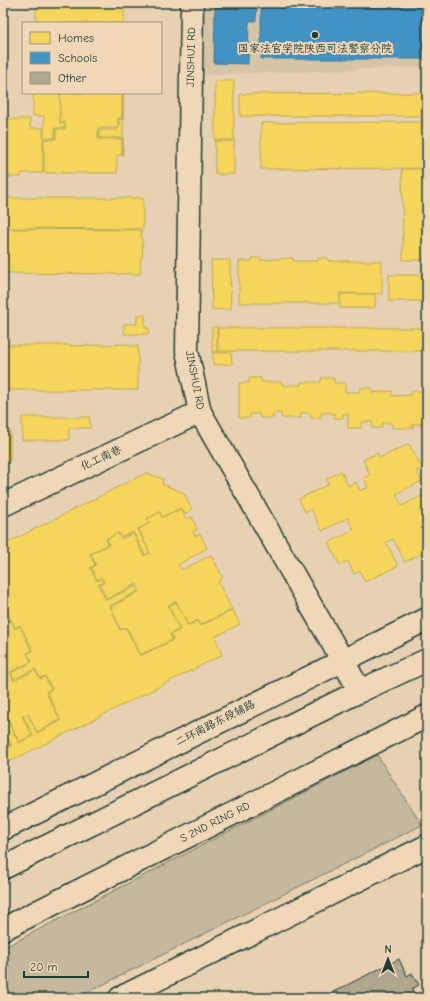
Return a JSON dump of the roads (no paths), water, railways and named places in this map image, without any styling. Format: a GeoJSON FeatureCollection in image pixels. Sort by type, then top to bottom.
{"type":"FeatureCollection","features":[{"type":"Feature","properties":{"kind":"main road","name":"JINSHUI RD"},"geometry":{"type":"LineString","coordinates":[[192,3],[188,351],[200,412],[360,691]]}},
{"type":"Feature","properties":{"kind":"main road","name":"化工南巷"},"geometry":{"type":"LineString","coordinates":[[3,505],[200,412]]}},
{"type":"Feature","properties":{"kind":"main road","name":"二环南路东段辅路"},"geometry":{"type":"LineString","coordinates":[[3,829],[343,659],[427,619]]}},
{"type":"Feature","properties":{"kind":"main road"},"geometry":{"type":"LineString","coordinates":[[3,868],[360,691],[427,660]]}},
{"type":"Feature","properties":{"kind":"main road","name":"S 2ND RING RD"},"geometry":{"type":"LineString","coordinates":[[3,929],[427,716]]}},
{"type":"Feature","properties":{"kind":"main road"},"geometry":{"type":"LineString","coordinates":[[120,998],[427,846]]}},
{"type":"Feature","properties":{"kind":"place","name":"国家法官学院陕西司法警察分院"},"geometry":{"type":"Point","coordinates":[315,35]}}]}
